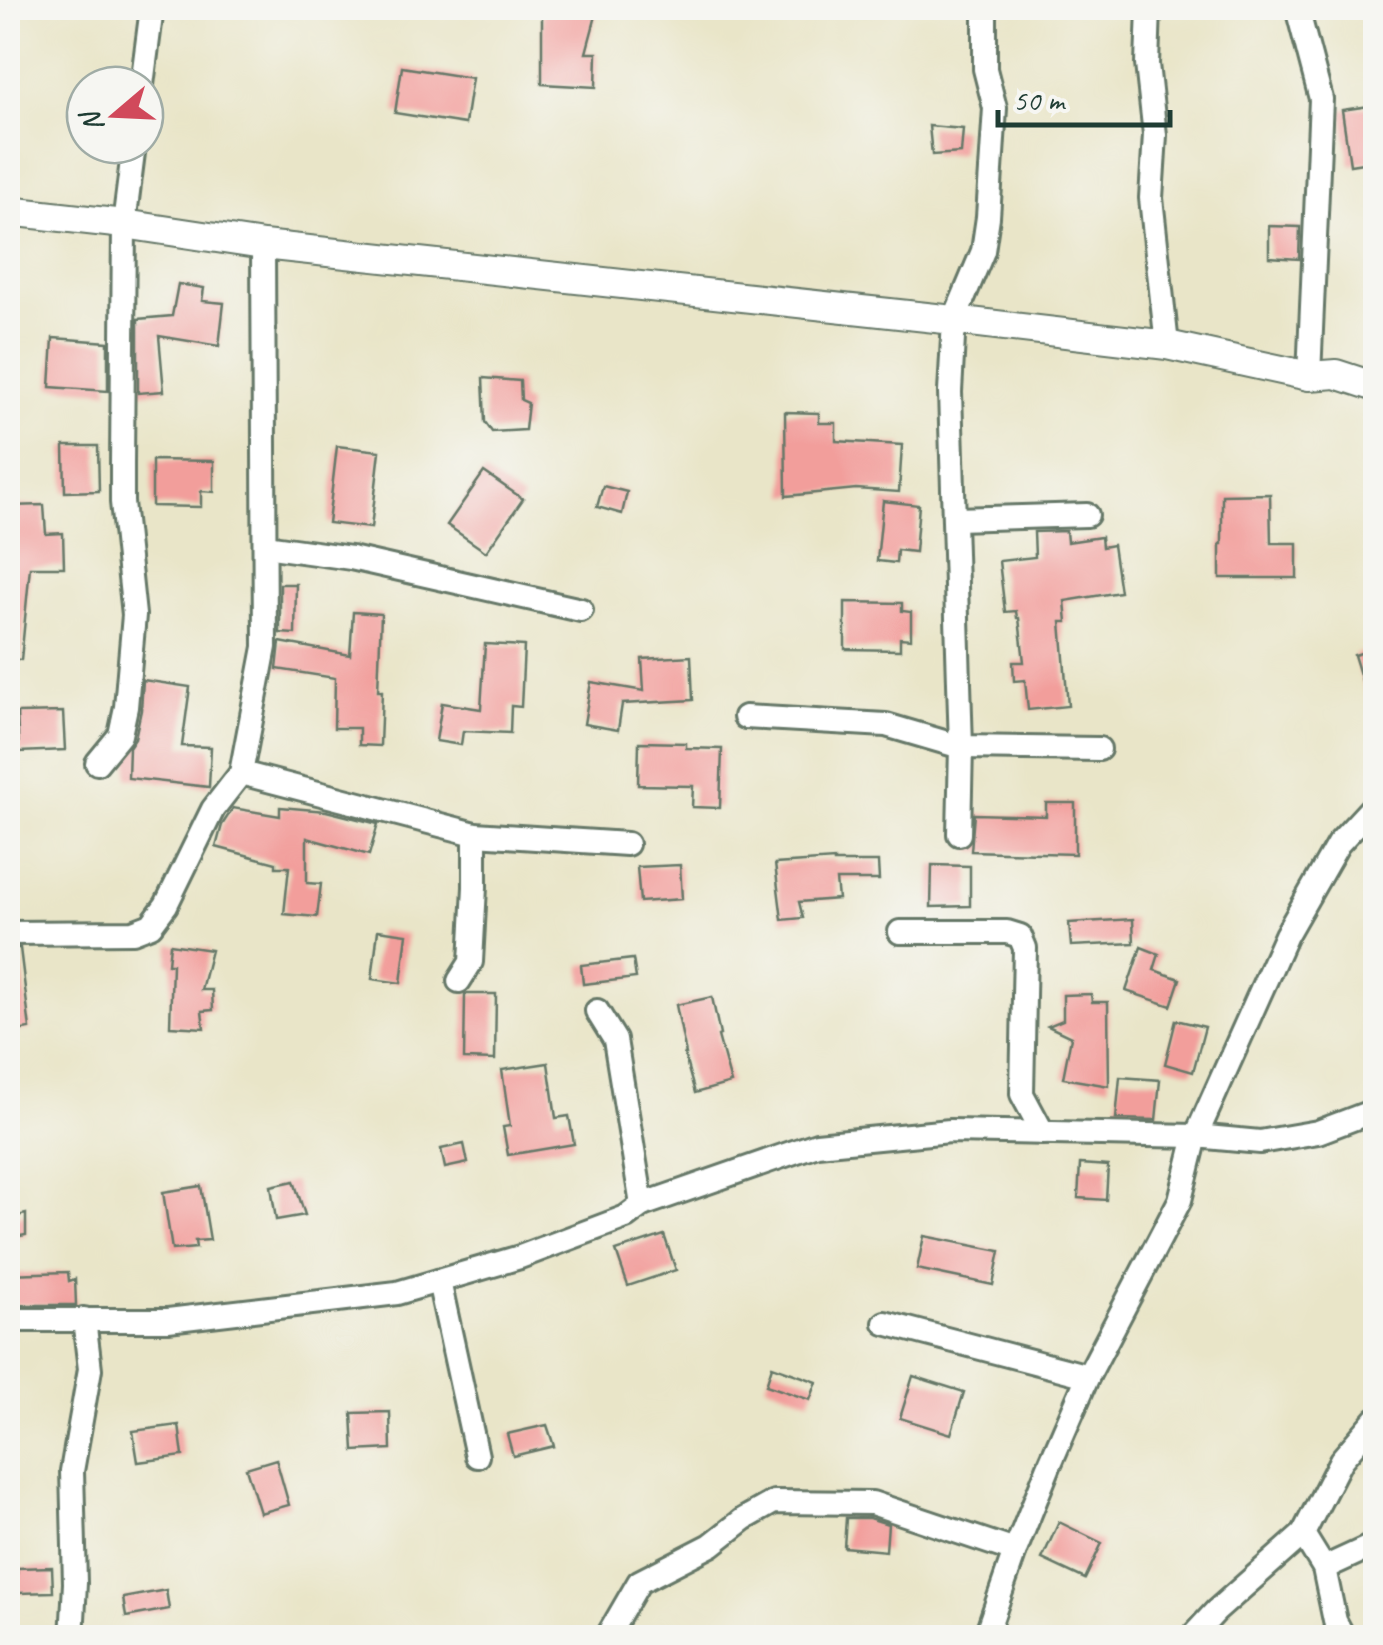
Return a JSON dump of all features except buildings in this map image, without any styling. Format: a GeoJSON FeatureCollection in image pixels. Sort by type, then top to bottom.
{"type":"FeatureCollection","features":[{"type":"Feature","properties":{"kind":"street"},"geometry":{"type":"LineString","coordinates":[[145,65],[152,8]]}},
{"type":"Feature","properties":{"kind":"street"},"geometry":{"type":"LineString","coordinates":[[959,834],[956,519],[950,392],[954,320],[984,252],[988,217],[995,108],[985,69],[985,8]]}},
{"type":"Feature","properties":{"kind":"street"},"geometry":{"type":"LineString","coordinates":[[1149,8],[1147,64],[1155,135],[1151,198],[1167,345]]}},
{"type":"Feature","properties":{"kind":"street"},"geometry":{"type":"LineString","coordinates":[[1297,8],[1321,99],[1309,376]]}},
{"type":"Feature","properties":{"kind":"street"},"geometry":{"type":"LineString","coordinates":[[97,763],[120,735],[134,615],[122,502],[124,224],[131,165]]}},
{"type":"Feature","properties":{"kind":"street"},"geometry":{"type":"LineString","coordinates":[[8,211],[263,245],[1167,345],[1309,376],[1336,374],[1376,388]]}},
{"type":"Feature","properties":{"kind":"street"},"geometry":{"type":"LineString","coordinates":[[8,933],[133,932],[152,925],[166,905],[213,809],[241,773],[266,647],[263,245]]}},
{"type":"Feature","properties":{"kind":"street"},"geometry":{"type":"LineString","coordinates":[[956,519],[1087,515]]}},
{"type":"Feature","properties":{"kind":"street"},"geometry":{"type":"LineString","coordinates":[[265,546],[351,558],[581,610]]}},
{"type":"Feature","properties":{"kind":"street"},"geometry":{"type":"LineString","coordinates":[[745,717],[886,725],[960,747],[1099,749]]}},
{"type":"Feature","properties":{"kind":"street"},"geometry":{"type":"LineString","coordinates":[[241,773],[475,834],[626,844]]}},
{"type":"Feature","properties":{"kind":"street"},"geometry":{"type":"LineString","coordinates":[[985,1638],[1049,1466],[1088,1376],[1180,1200],[1196,1136],[1286,936],[1338,844],[1376,803]]}},
{"type":"Feature","properties":{"kind":"street"},"geometry":{"type":"LineString","coordinates":[[459,981],[471,962],[475,834]]}},
{"type":"Feature","properties":{"kind":"street"},"geometry":{"type":"LineString","coordinates":[[900,932],[1007,932],[1020,936],[1025,948],[1022,1094],[1043,1133]]}},
{"type":"Feature","properties":{"kind":"street"},"geometry":{"type":"LineString","coordinates":[[596,1011],[615,1040],[642,1206]]}},
{"type":"Feature","properties":{"kind":"street"},"geometry":{"type":"LineString","coordinates":[[8,1320],[168,1320],[398,1293],[520,1257],[626,1217],[642,1206],[816,1144],[950,1131],[1196,1136],[1260,1142],[1318,1132],[1376,1110]]}},
{"type":"Feature","properties":{"kind":"street"},"geometry":{"type":"LineString","coordinates":[[439,1281],[477,1456]]}},
{"type":"Feature","properties":{"kind":"street"},"geometry":{"type":"LineString","coordinates":[[72,1638],[72,1471],[90,1369],[84,1319]]}},
{"type":"Feature","properties":{"kind":"street"},"geometry":{"type":"LineString","coordinates":[[885,1324],[1088,1376]]}},
{"type":"Feature","properties":{"kind":"street"},"geometry":{"type":"LineString","coordinates":[[1191,1638],[1303,1534],[1341,1460],[1376,1420]]}},
{"type":"Feature","properties":{"kind":"street"},"geometry":{"type":"LineString","coordinates":[[610,1632],[639,1582],[712,1545],[744,1518],[774,1502],[872,1503],[1015,1551]]}},
{"type":"Feature","properties":{"kind":"street"},"geometry":{"type":"LineString","coordinates":[[1303,1534],[1324,1568],[1335,1621],[1344,1638]]}},
{"type":"Feature","properties":{"kind":"street"},"geometry":{"type":"LineString","coordinates":[[1324,1568],[1376,1544]]}}]}
